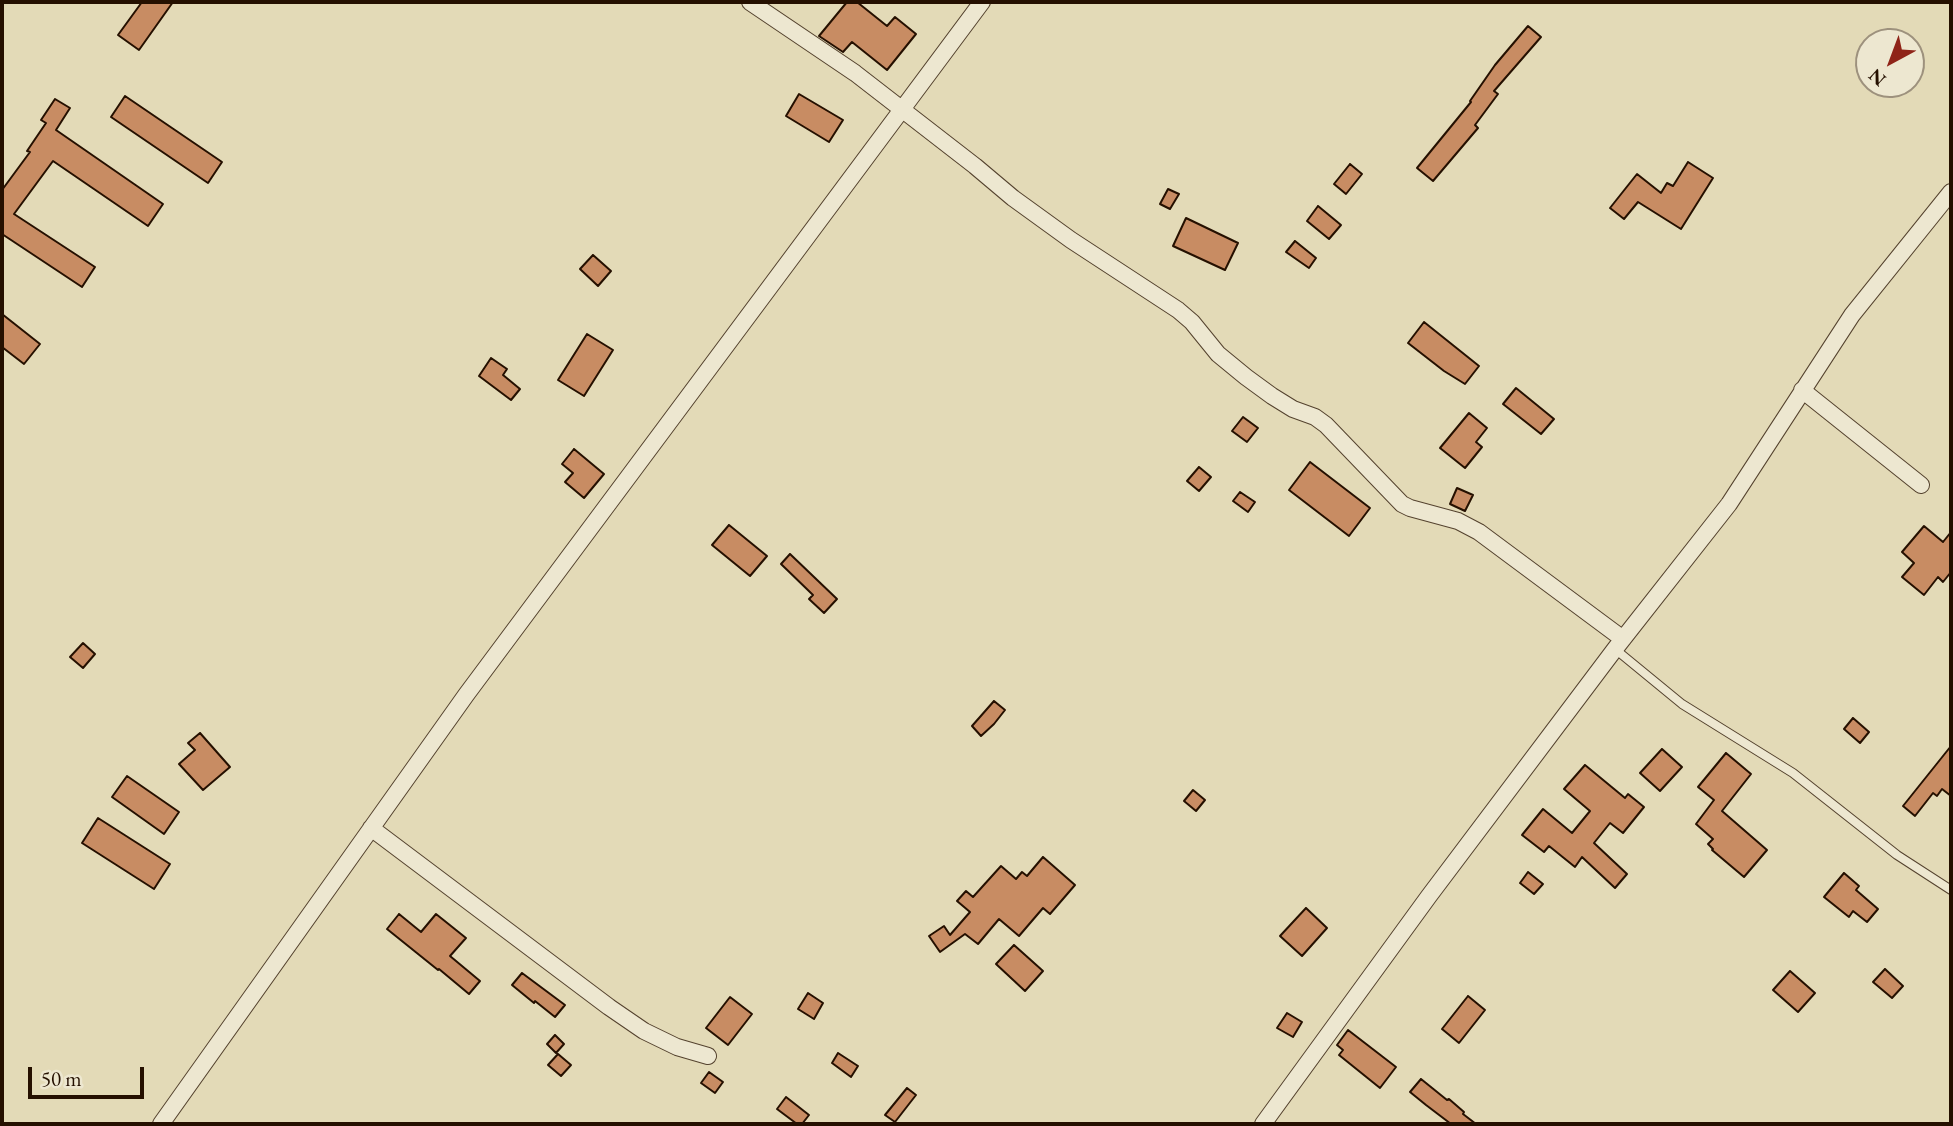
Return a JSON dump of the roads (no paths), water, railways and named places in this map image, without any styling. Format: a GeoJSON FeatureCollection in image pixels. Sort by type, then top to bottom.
{"type":"FeatureCollection","features":[{"type":"Feature","properties":{"kind":"street"},"geometry":{"type":"LineString","coordinates":[[750,2],[855,73],[1013,198],[1071,240],[1178,310],[1192,322],[1218,354],[1246,377],[1293,409],[1315,417],[1326,425],[1402,504],[1458,521],[1479,531],[1619,644]]}},
{"type":"Feature","properties":{"kind":"street"},"geometry":{"type":"LineString","coordinates":[[161,1124],[474,683],[982,2]]}},
{"type":"Feature","properties":{"kind":"street"},"geometry":{"type":"LineString","coordinates":[[1263,1124],[1429,896],[1619,644],[1729,504],[1852,315],[1951,192]]}},
{"type":"Feature","properties":{"kind":"street"},"geometry":{"type":"LineString","coordinates":[[1802,390],[1921,485]]}},
{"type":"Feature","properties":{"kind":"street"},"geometry":{"type":"LineString","coordinates":[[371,828],[617,1013],[655,1036],[709,1056]]}},
{"type":"Feature","properties":{"kind":"lane"},"geometry":{"type":"LineString","coordinates":[[1619,644],[1682,704],[1793,773],[1897,855],[1951,890]]}}]}
